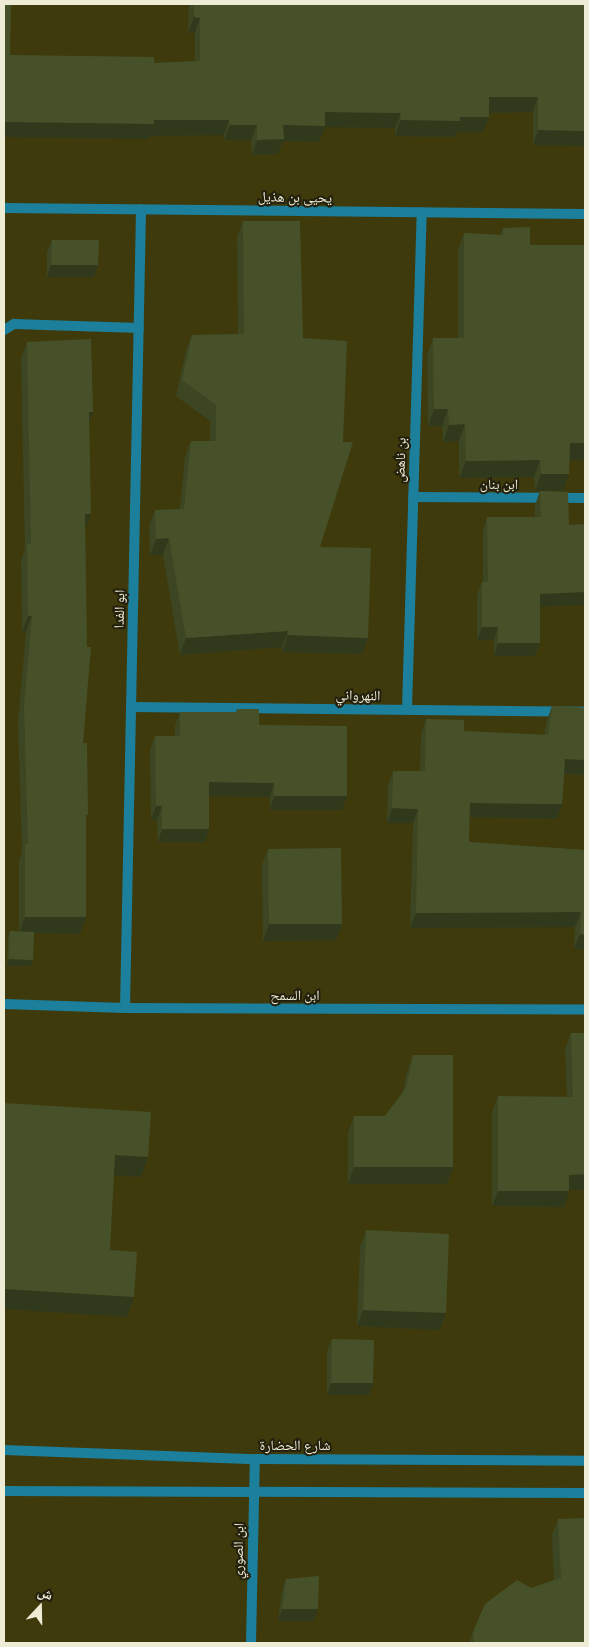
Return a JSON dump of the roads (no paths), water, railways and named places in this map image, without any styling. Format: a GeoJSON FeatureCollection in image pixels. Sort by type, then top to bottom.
{"type":"FeatureCollection","features":[{"type":"Feature","properties":{"kind":"street","name":"يحيى بن هذيل"},"geometry":{"type":"LineString","coordinates":[[4,208],[585,214]]}},
{"type":"Feature","properties":{"kind":"street","name":"ابو الفدا"},"geometry":{"type":"LineString","coordinates":[[124,1008],[141,210]]}},
{"type":"Feature","properties":{"kind":"street","name":"بن ناهض"},"geometry":{"type":"LineString","coordinates":[[406,710],[422,212]]}},
{"type":"Feature","properties":{"kind":"street"},"geometry":{"type":"LineString","coordinates":[[4,330],[14,324],[138,328]]}},
{"type":"Feature","properties":{"kind":"street","name":"ابن بنان"},"geometry":{"type":"LineString","coordinates":[[413,497],[585,498]]}},
{"type":"Feature","properties":{"kind":"street","name":"النهرواني"},"geometry":{"type":"LineString","coordinates":[[131,707],[585,712]]}},
{"type":"Feature","properties":{"kind":"street","name":"ابن السمح"},"geometry":{"type":"LineString","coordinates":[[4,1004],[124,1008],[585,1010]]}},
{"type":"Feature","properties":{"kind":"street","name":"شارع الحضارة"},"geometry":{"type":"LineString","coordinates":[[4,1450],[255,1459],[585,1461]]}},
{"type":"Feature","properties":{"kind":"street","name":"ابن الصوري"},"geometry":{"type":"LineString","coordinates":[[251,1643],[255,1459]]}},
{"type":"Feature","properties":{"kind":"street"},"geometry":{"type":"LineString","coordinates":[[4,1491],[253,1490],[585,1493]]}}]}
